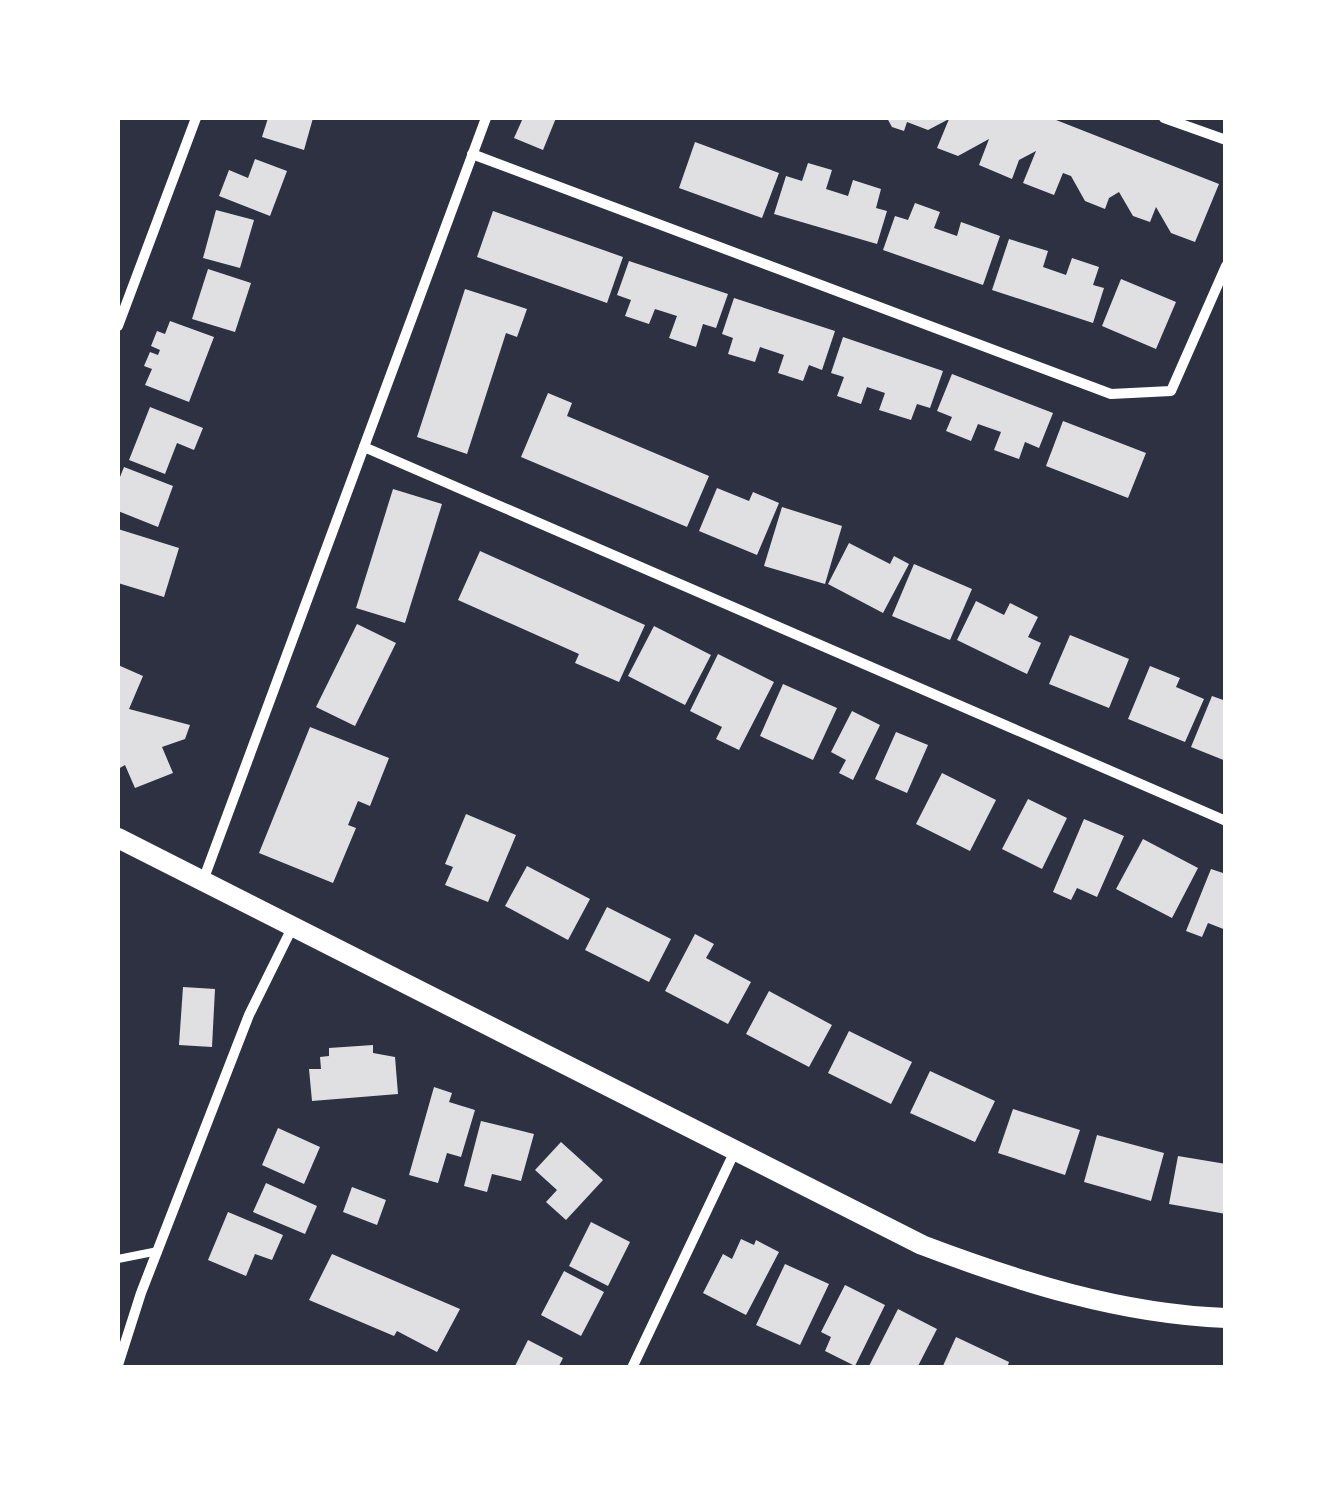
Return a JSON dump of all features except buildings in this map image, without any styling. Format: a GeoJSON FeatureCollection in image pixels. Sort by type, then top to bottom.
{"type":"FeatureCollection","features":[{"type":"Feature","properties":{"kind":"main road"},"geometry":{"type":"LineString","coordinates":[[118,838],[204,878],[734,1153],[922,1244],[1001,1275],[1146,1310],[1226,1318]]}},
{"type":"Feature","properties":{"kind":"street"},"geometry":{"type":"LineString","coordinates":[[118,326],[196,118]]}},
{"type":"Feature","properties":{"kind":"street"},"geometry":{"type":"LineString","coordinates":[[204,878],[486,118]]}},
{"type":"Feature","properties":{"kind":"street"},"geometry":{"type":"LineString","coordinates":[[1164,118],[1226,140]]}},
{"type":"Feature","properties":{"kind":"street"},"geometry":{"type":"LineString","coordinates":[[472,154],[1111,394],[1171,392],[1226,266]]}},
{"type":"Feature","properties":{"kind":"street"},"geometry":{"type":"LineString","coordinates":[[364,447],[1226,821]]}},
{"type":"Feature","properties":{"kind":"street"},"geometry":{"type":"LineString","coordinates":[[118,1364],[249,1016],[294,925]]}},
{"type":"Feature","properties":{"kind":"street"},"geometry":{"type":"LineString","coordinates":[[632,1368],[734,1153]]}},
{"type":"Feature","properties":{"kind":"lane"},"geometry":{"type":"LineString","coordinates":[[118,1258],[158,1251]]}}]}
